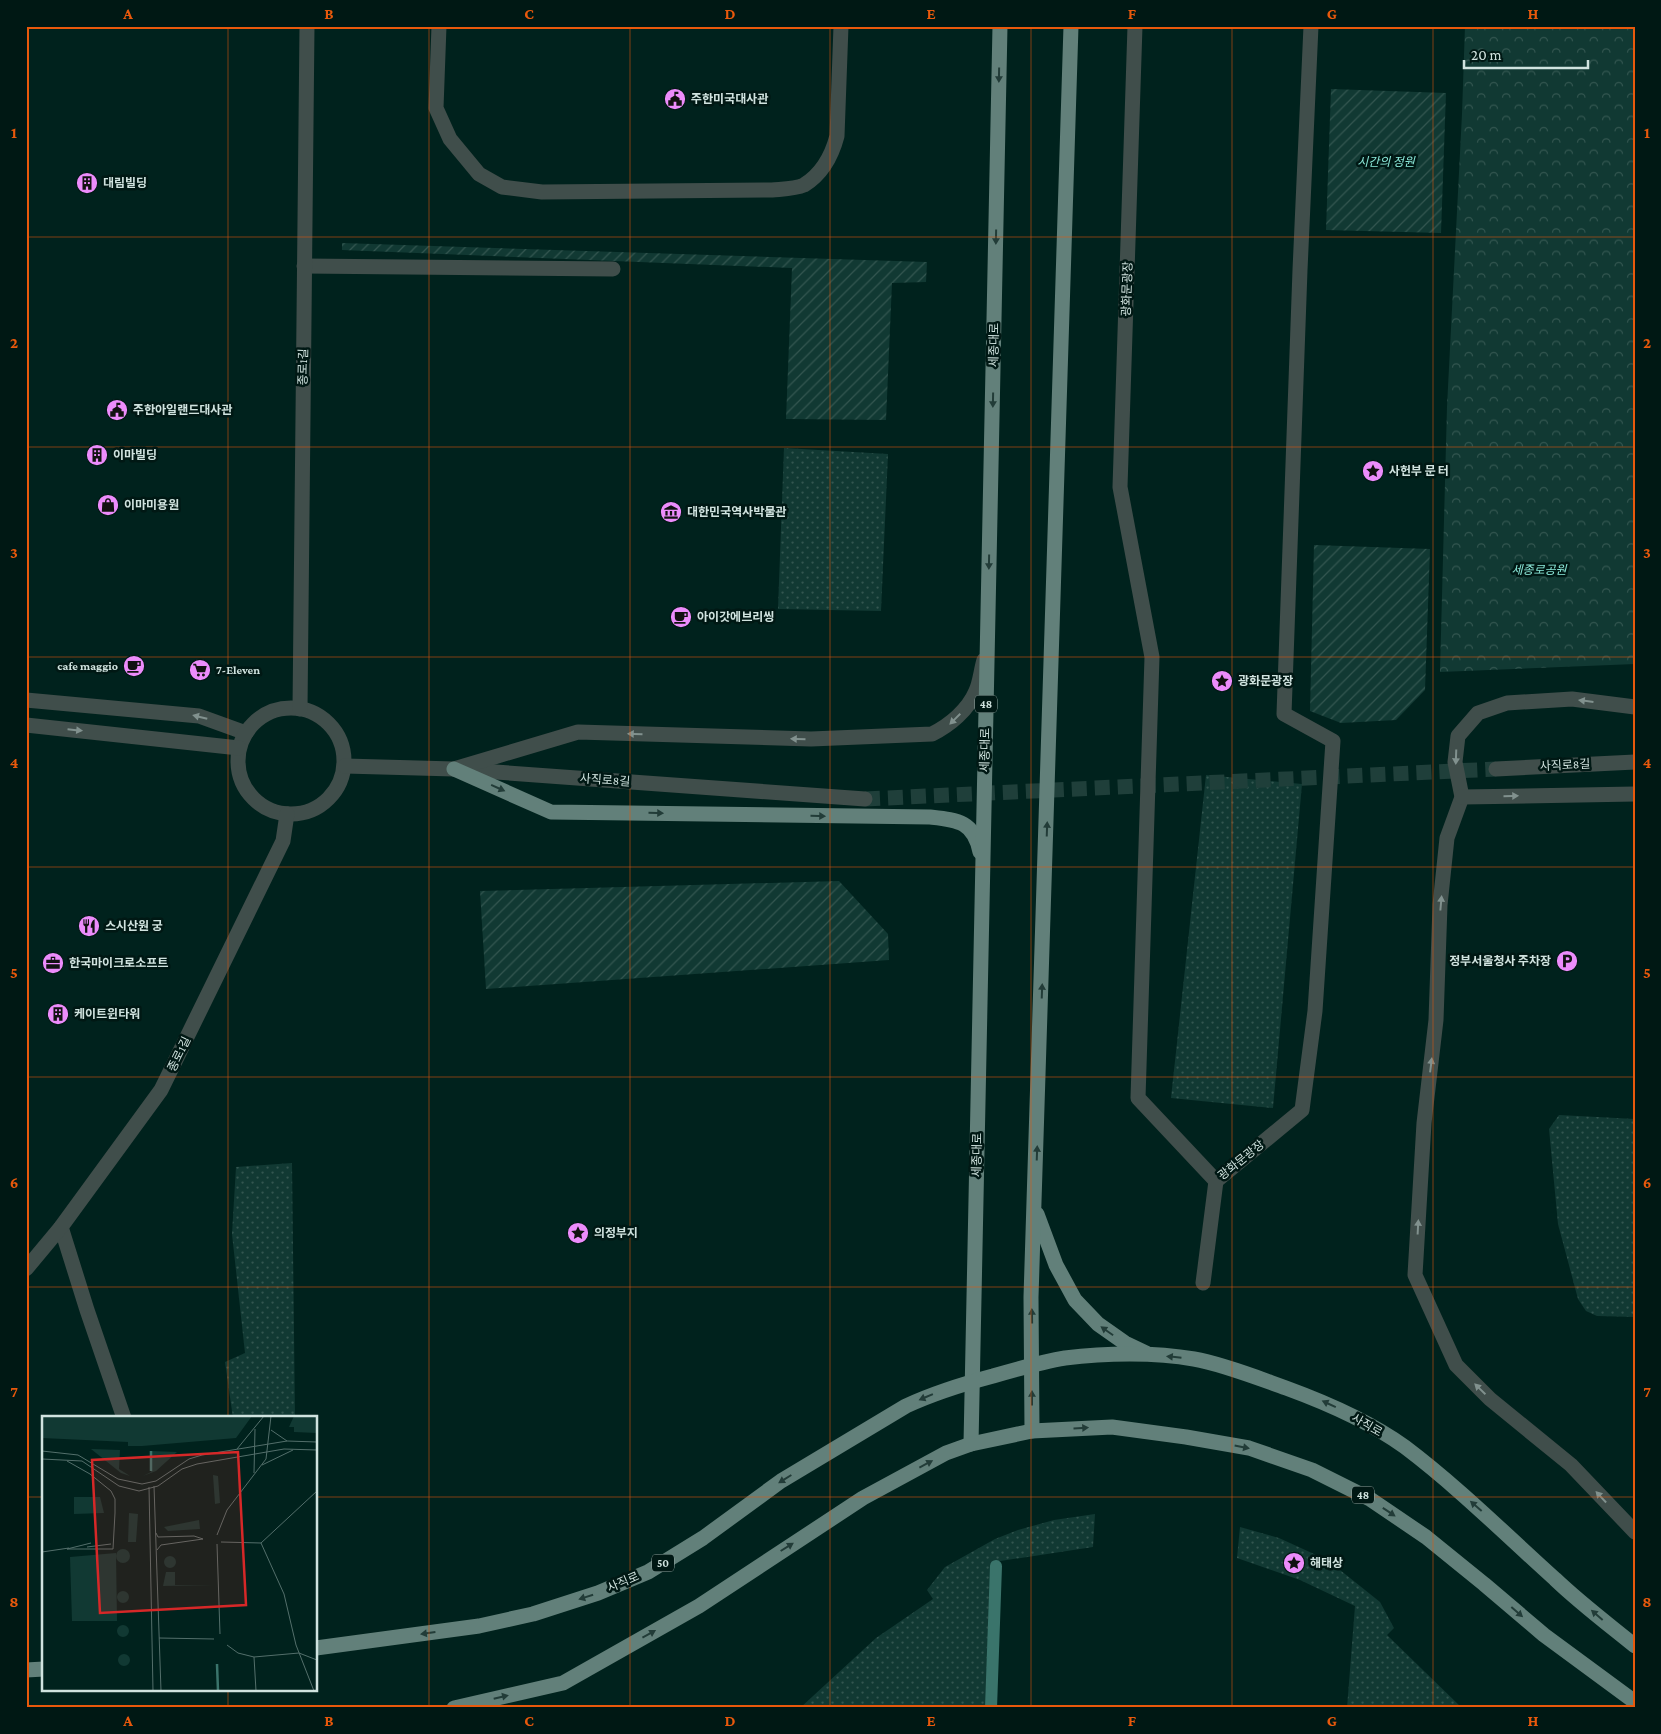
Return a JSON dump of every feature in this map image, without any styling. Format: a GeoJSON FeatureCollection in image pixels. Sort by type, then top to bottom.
{"type":"FeatureCollection","features":[{"type":"Feature","properties":{"kind":"main road","name":"세종대로"},"geometry":{"type":"LineString","coordinates":[[971,1444],[1000,26]]}},
{"type":"Feature","properties":{"kind":"main road"},"geometry":{"type":"LineString","coordinates":[[1032,1431],[1032,1297],[1071,26]]}},
{"type":"Feature","properties":{"kind":"main road"},"geometry":{"type":"LineString","coordinates":[[454,769],[551,812],[930,817],[955,820],[970,828],[978,842],[983,868]]}},
{"type":"Feature","properties":{"kind":"main road"},"geometry":{"type":"LineString","coordinates":[[1035,1207],[1056,1265],[1075,1300],[1098,1324],[1125,1343],[1150,1355]]}},
{"type":"Feature","properties":{"kind":"main road","name":"사직로"},"geometry":{"type":"LineString","coordinates":[[1032,1364],[1067,1358],[1114,1355],[1150,1355],[1195,1359],[1326,1402],[1404,1446],[1494,1522],[1555,1580],[1635,1646]]}},
{"type":"Feature","properties":{"kind":"main road","name":"50"},"geometry":{"type":"LineString","coordinates":[[972,1381],[1032,1364]]}},
{"type":"Feature","properties":{"kind":"main road","name":"사직로"},"geometry":{"type":"LineString","coordinates":[[318,1648],[479,1626],[533,1614],[598,1592],[656,1567],[703,1538],[781,1481],[906,1406],[927,1396],[972,1381]]}},
{"type":"Feature","properties":{"kind":"main road","name":"48"},"geometry":{"type":"LineString","coordinates":[[971,1444],[1032,1431],[1112,1427],[1250,1448],[1312,1470],[1370,1499],[1426,1537],[1544,1635],[1635,1702]]}},
{"type":"Feature","properties":{"kind":"main road"},"geometry":{"type":"LineString","coordinates":[[454,1708],[563,1682],[699,1606],[863,1498],[946,1453],[971,1444]]}},
{"type":"Feature","properties":{"kind":"main road"},"geometry":{"type":"LineString","coordinates":[[26,1670],[42,1669]]}},
{"type":"Feature","properties":{"kind":"street","name":"종로1길"},"geometry":{"type":"LineString","coordinates":[[300,709],[307,26]]}},
{"type":"Feature","properties":{"kind":"street"},"geometry":{"type":"LineString","coordinates":[[439,26],[436,108],[450,139],[479,174],[502,188],[542,192],[772,190],[803,185],[826,164],[833,151],[837,136],[841,26]]}},
{"type":"Feature","properties":{"kind":"street","name":"광화문광장"},"geometry":{"type":"LineString","coordinates":[[1136,26],[1120,487],[1152,657],[1138,1098],[1216,1182],[1302,1110],[1315,1011],[1333,741],[1284,714],[1311,26]]}},
{"type":"Feature","properties":{"kind":"street"},"geometry":{"type":"LineString","coordinates":[[304,266],[613,269]]}},
{"type":"Feature","properties":{"kind":"street"},"geometry":{"type":"LineString","coordinates":[[454,769],[578,732],[811,739],[932,734],[947,727],[960,715],[976,691],[988,644]]}},
{"type":"Feature","properties":{"kind":"street"},"geometry":{"type":"LineString","coordinates":[[1635,707],[1572,699],[1507,703],[1478,713],[1458,736],[1455,762],[1462,797],[1448,838],[1440,904],[1436,1020],[1424,1123],[1415,1276],[1456,1365],[1490,1399],[1571,1465],[1635,1532]]}},
{"type":"Feature","properties":{"kind":"street"},"geometry":{"type":"LineString","coordinates":[[26,700],[199,716],[246,733]]}},
{"type":"Feature","properties":{"kind":"street"},"geometry":{"type":"LineString","coordinates":[[284,708],[300,709],[316,714],[328,723],[338,736],[343,750],[345,766],[340,782],[332,796],[319,806],[304,812],[287,814],[272,810],[259,803],[248,792],[241,778],[238,763],[240,748],[246,733],[256,721],[269,713],[284,708]]}},
{"type":"Feature","properties":{"kind":"street"},"geometry":{"type":"LineString","coordinates":[[26,725],[240,748]]}},
{"type":"Feature","properties":{"kind":"street","name":"사직로8길"},"geometry":{"type":"LineString","coordinates":[[1496,769],[1635,762]]}},
{"type":"Feature","properties":{"kind":"street","name":"사직로8길"},"geometry":{"type":"LineString","coordinates":[[345,766],[454,769],[865,799]]}},
{"type":"Feature","properties":{"kind":"street"},"geometry":{"type":"LineString","coordinates":[[1462,797],[1635,794]]}},
{"type":"Feature","properties":{"kind":"street","name":"종로1길"},"geometry":{"type":"LineString","coordinates":[[26,1269],[61,1227],[160,1090],[283,841],[287,814]]}},
{"type":"Feature","properties":{"kind":"street"},"geometry":{"type":"LineString","coordinates":[[1203,1283],[1216,1182]]}},
{"type":"Feature","properties":{"kind":"street"},"geometry":{"type":"LineString","coordinates":[[61,1227],[123,1416]]}},
{"type":"Feature","properties":{"kind":"green space","name":"세종로공원"},"geometry":{"type":"Polygon","coordinates":[[[1465,26],[1635,26],[1635,664],[1440,672],[1447,407],[1465,26]]]}},
{"type":"Feature","properties":{"kind":"green space","name":"시간의 정원"},"geometry":{"type":"Polygon","coordinates":[[[1331,89],[1446,93],[1441,233],[1326,230],[1331,89]]]}},
{"type":"Feature","properties":{"kind":"green space"},"geometry":{"type":"Polygon","coordinates":[[[342,243],[927,262],[926,282],[892,283],[886,420],[786,419],[792,268],[342,250],[342,243]]]}},
{"type":"Feature","properties":{"kind":"green space"},"geometry":{"type":"Polygon","coordinates":[[[784,448],[888,454],[881,611],[778,609],[784,448]]]}},
{"type":"Feature","properties":{"kind":"green space"},"geometry":{"type":"Polygon","coordinates":[[[1314,545],[1430,549],[1425,690],[1396,720],[1341,723],[1310,711],[1314,545]]]}},
{"type":"Feature","properties":{"kind":"green space"},"geometry":{"type":"Polygon","coordinates":[[[1206,775],[1302,784],[1273,1108],[1171,1098],[1206,775]]]}},
{"type":"Feature","properties":{"kind":"green space"},"geometry":{"type":"Polygon","coordinates":[[[839,881],[888,934],[889,960],[486,989],[480,891],[839,881]]]}},
{"type":"Feature","properties":{"kind":"green space"},"geometry":{"type":"Polygon","coordinates":[[[1559,1115],[1635,1119],[1635,1317],[1597,1316],[1586,1311],[1578,1299],[1558,1224],[1549,1129],[1559,1115]]]}},
{"type":"Feature","properties":{"kind":"green space"},"geometry":{"type":"Polygon","coordinates":[[[292,1163],[295,1416],[233,1416],[225,1362],[245,1353],[232,1234],[236,1167],[292,1163]]]}},
{"type":"Feature","properties":{"kind":"green space"},"geometry":{"type":"Polygon","coordinates":[[[1095,1514],[1093,1547],[994,1562],[988,1708],[800,1708],[876,1638],[933,1599],[927,1590],[945,1567],[995,1539],[1018,1530],[1054,1520],[1095,1514]]]}},
{"type":"Feature","properties":{"kind":"green space"},"geometry":{"type":"Polygon","coordinates":[[[1240,1527],[1279,1538],[1314,1554],[1335,1566],[1380,1602],[1394,1628],[1387,1635],[1462,1708],[1347,1708],[1355,1606],[1300,1580],[1237,1558],[1240,1527]]]}},
{"type":"Feature","properties":{"kind":"waterway"},"geometry":{"type":"LineString","coordinates":[[991,1708],[996,1566]]}},
{"type":"Feature","properties":{"kind":"tunnel"},"geometry":{"type":"LineString","coordinates":[[865,799],[1496,769]]}},
{"type":"Feature","properties":{"kind":"place","name":"주한미국대사관"},"geometry":{"type":"Point","coordinates":[675,99]}},
{"type":"Feature","properties":{"kind":"place","name":"대림빌딩"},"geometry":{"type":"Point","coordinates":[87,183]}},
{"type":"Feature","properties":{"kind":"place","name":"주한아일랜드대사관"},"geometry":{"type":"Point","coordinates":[117,410]}},
{"type":"Feature","properties":{"kind":"place","name":"이마빌딩"},"geometry":{"type":"Point","coordinates":[97,455]}},
{"type":"Feature","properties":{"kind":"place","name":"사헌부 문 터"},"geometry":{"type":"Point","coordinates":[1373,471]}},
{"type":"Feature","properties":{"kind":"place","name":"이마미용원"},"geometry":{"type":"Point","coordinates":[108,505]}},
{"type":"Feature","properties":{"kind":"place","name":"대한민국역사박물관"},"geometry":{"type":"Point","coordinates":[671,512]}},
{"type":"Feature","properties":{"kind":"place","name":"아이갓에브리씽"},"geometry":{"type":"Point","coordinates":[681,617]}},
{"type":"Feature","properties":{"kind":"place","name":"cafe maggio"},"geometry":{"type":"Point","coordinates":[134,666]}},
{"type":"Feature","properties":{"kind":"place","name":"7-Eleven"},"geometry":{"type":"Point","coordinates":[200,670]}},
{"type":"Feature","properties":{"kind":"place","name":"광화문광장"},"geometry":{"type":"Point","coordinates":[1222,681]}},
{"type":"Feature","properties":{"kind":"place","name":"스시산원 궁"},"geometry":{"type":"Point","coordinates":[89,926]}},
{"type":"Feature","properties":{"kind":"place","name":"정부서울청사 주차장"},"geometry":{"type":"Point","coordinates":[1567,961]}},
{"type":"Feature","properties":{"kind":"place","name":"한국마이크로소프트"},"geometry":{"type":"Point","coordinates":[53,963]}},
{"type":"Feature","properties":{"kind":"place","name":"케이트윈타워"},"geometry":{"type":"Point","coordinates":[58,1014]}},
{"type":"Feature","properties":{"kind":"place","name":"의정부지"},"geometry":{"type":"Point","coordinates":[578,1233]}},
{"type":"Feature","properties":{"kind":"place","name":"해태상"},"geometry":{"type":"Point","coordinates":[1294,1563]}}]}
